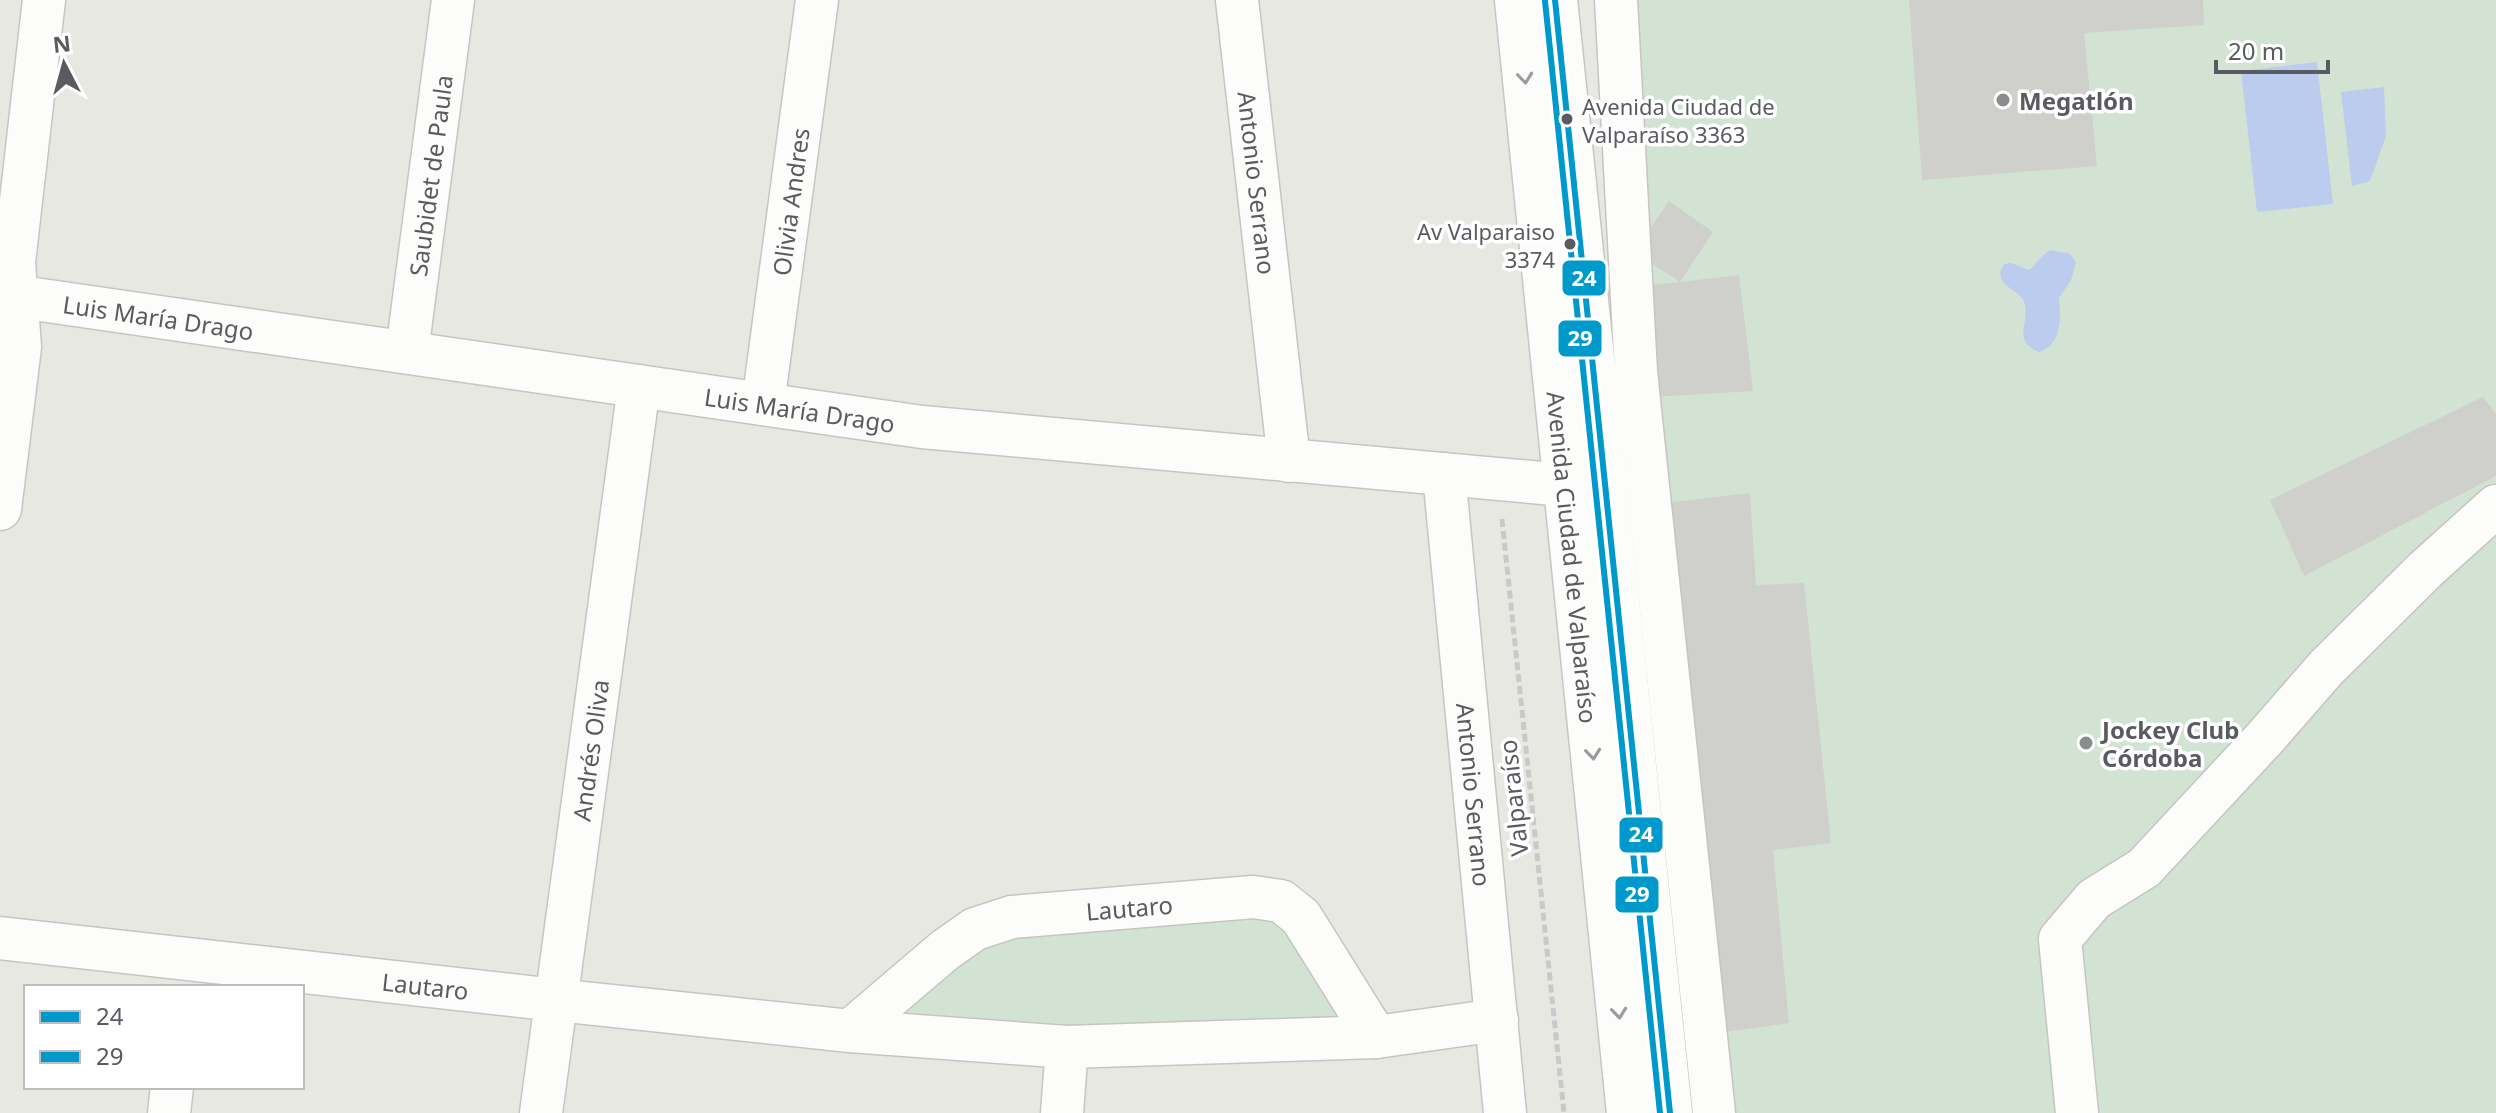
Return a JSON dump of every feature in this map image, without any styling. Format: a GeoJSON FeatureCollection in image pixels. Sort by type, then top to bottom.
{"type":"FeatureCollection","features":[{"type":"Feature","properties":{"kind":"main road","name":"Avenida Ciudad de Valparaíso"},"geometry":{"type":"LineString","coordinates":[[1517,0],[1670,1113]]}},
{"type":"Feature","properties":{"kind":"main road","name":"Avenida Ciudad de Valparaíso"},"geometry":{"type":"LineString","coordinates":[[1555,0],[1629,1113]]}},
{"type":"Feature","properties":{"kind":"street"},"geometry":{"type":"LineString","coordinates":[[0,509],[20,347],[9,296],[44,0]]}},
{"type":"Feature","properties":{"kind":"street","name":"Saubidet de Paula"},"geometry":{"type":"LineString","coordinates":[[407,352],[453,0]]}},
{"type":"Feature","properties":{"kind":"street","name":"Olivia Andres"},"geometry":{"type":"LineString","coordinates":[[763,404],[817,0]]}},
{"type":"Feature","properties":{"kind":"street","name":"Antonio Serrano"},"geometry":{"type":"LineString","coordinates":[[1237,0],[1289,461]]}},
{"type":"Feature","properties":{"kind":"street"},"geometry":{"type":"LineString","coordinates":[[1616,0],[1636,372],[1714,1113]]}},
{"type":"Feature","properties":{"kind":"street","name":"Luis María Drago"},"geometry":{"type":"LineString","coordinates":[[9,296],[922,427],[1585,486]]}},
{"type":"Feature","properties":{"kind":"street","name":"Andrés Oliva"},"geometry":{"type":"LineString","coordinates":[[541,1113],[639,386]]}},
{"type":"Feature","properties":{"kind":"street","name":"Antonio Serrano"},"geometry":{"type":"LineString","coordinates":[[1444,474],[1505,1113]]}},
{"type":"Feature","properties":{"kind":"street"},"geometry":{"type":"LineString","coordinates":[[2077,1113],[2060,939],[2094,899],[2144,868],[2326,668],[2425,570],[2496,506]]}},
{"type":"Feature","properties":{"kind":"street","name":"Lautaro"},"geometry":{"type":"LineString","coordinates":[[850,1031],[945,950],[975,929],[1012,917],[1253,897],[1281,901],[1301,917],[1376,1037]]}},
{"type":"Feature","properties":{"kind":"street","name":"Lautaro"},"geometry":{"type":"LineString","coordinates":[[0,938],[188,973],[556,1000],[850,1031],[1067,1047],[1376,1037],[1497,1020]]}},
{"type":"Feature","properties":{"kind":"street"},"geometry":{"type":"LineString","coordinates":[[1062,1113],[1067,1047]]}},
{"type":"Feature","properties":{"kind":"street"},"geometry":{"type":"LineString","coordinates":[[169,1113],[172,1089]]}},
{"type":"Feature","properties":{"kind":"path","name":"Valparaíso"},"geometry":{"type":"LineString","coordinates":[[1498,479],[1564,1113]]}},
{"type":"Feature","properties":{"kind":"green space","name":"Jockey Club Córdoba"},"geometry":{"type":"Polygon","coordinates":[[[1600,0],[2496,0],[2496,1113],[1713,1113],[1600,0]]]}},
{"type":"Feature","properties":{"kind":"green space"},"geometry":{"type":"Polygon","coordinates":[[[1280,917],[1345,1022],[881,1028],[1003,932],[1280,917]]]}},
{"type":"Feature","properties":{"kind":"water"},"geometry":{"type":"Polygon","coordinates":[[[2317,62],[2333,204],[2257,212],[2241,71],[2317,62]]]}},
{"type":"Feature","properties":{"kind":"water"},"geometry":{"type":"Polygon","coordinates":[[[2384,87],[2386,136],[2370,181],[2352,186],[2341,92],[2384,87]]]}},
{"type":"Feature","properties":{"kind":"water"},"geometry":{"type":"Polygon","coordinates":[[[2050,250],[2070,254],[2076,262],[2071,280],[2059,298],[2060,322],[2056,337],[2039,352],[2026,343],[2024,337],[2024,301],[2002,281],[2000,272],[2004,264],[2011,263],[2029,270],[2050,250]]]}},
{"type":"Feature","properties":{"kind":"building","name":"Megatlón"},"geometry":{"type":"Polygon","coordinates":[[[1909,0],[2203,0],[2204,25],[2084,33],[2097,166],[1922,180],[1909,0]]]}},
{"type":"Feature","properties":{"kind":"building"},"geometry":{"type":"Polygon","coordinates":[[[1669,201],[1713,232],[1680,282],[1634,252],[1669,201]]]}},
{"type":"Feature","properties":{"kind":"building"},"geometry":{"type":"Polygon","coordinates":[[[1739,275],[1753,391],[1652,397],[1651,285],[1739,275]]]}},
{"type":"Feature","properties":{"kind":"building"},"geometry":{"type":"Polygon","coordinates":[[[2483,397],[2496,414],[2496,476],[2304,576],[2270,500],[2483,397]]]}},
{"type":"Feature","properties":{"kind":"building"},"geometry":{"type":"Polygon","coordinates":[[[1750,493],[1756,585],[1804,583],[1831,843],[1773,850],[1789,1023],[1719,1033],[1664,503],[1750,493]]]}},
{"type":"Feature","properties":{"kind":"transit line","name":"24"},"geometry":{"type":"LineString","coordinates":[[1555,0],[1670,1113]]}},
{"type":"Feature","properties":{"kind":"transit line","name":"29"},"geometry":{"type":"LineString","coordinates":[[1545,1],[1660,1113]]}},
{"type":"Feature","properties":{"kind":"place","name":"Megatlón"},"geometry":{"type":"Point","coordinates":[2003,100]}},
{"type":"Feature","properties":{"kind":"place","name":"Avenida Ciudad de Valparaíso 3363"},"geometry":{"type":"Point","coordinates":[1567,119]}},
{"type":"Feature","properties":{"kind":"place","name":"Av Valparaiso 3374"},"geometry":{"type":"Point","coordinates":[1570,244]}},
{"type":"Feature","properties":{"kind":"place","name":"Jockey Club Córdoba"},"geometry":{"type":"Point","coordinates":[2086,743]}}]}
